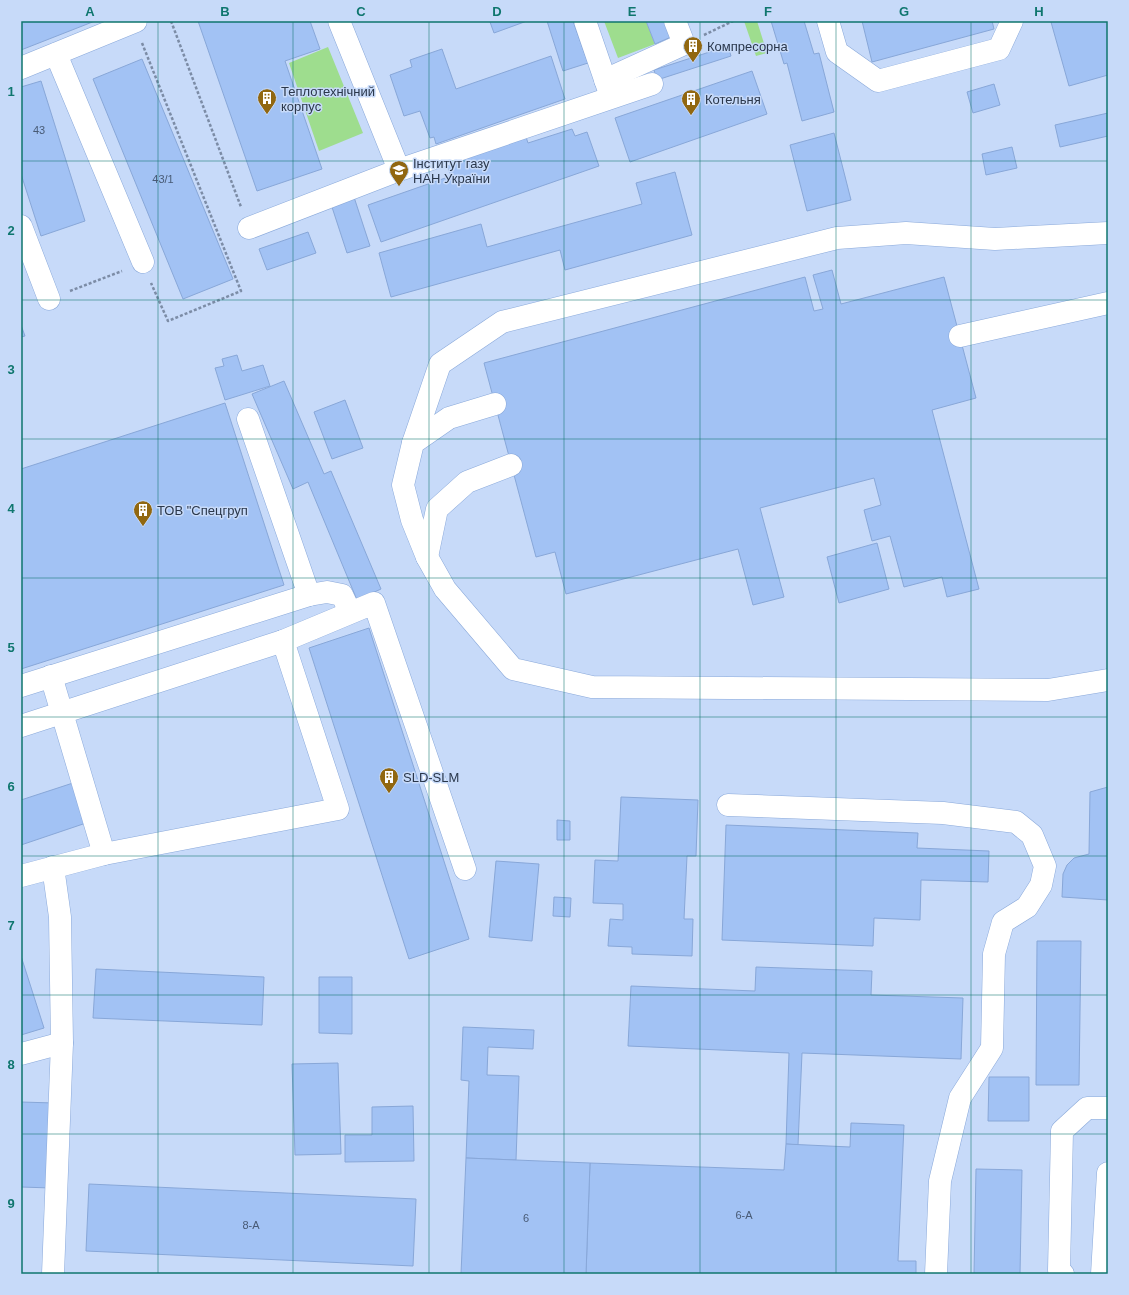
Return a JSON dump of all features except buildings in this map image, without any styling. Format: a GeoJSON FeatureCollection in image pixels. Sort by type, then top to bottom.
{"type":"FeatureCollection","features":[{"type":"Feature","properties":{"kind":"lane"},"geometry":{"type":"LineString","coordinates":[[21,68],[136,21]]}},
{"type":"Feature","properties":{"kind":"lane"},"geometry":{"type":"LineString","coordinates":[[339,21],[399,170]]}},
{"type":"Feature","properties":{"kind":"lane"},"geometry":{"type":"LineString","coordinates":[[585,21],[608,89]]}},
{"type":"Feature","properties":{"kind":"lane"},"geometry":{"type":"LineString","coordinates":[[249,228],[608,89],[684,44],[675,21]]}},
{"type":"Feature","properties":{"kind":"lane"},"geometry":{"type":"LineString","coordinates":[[828,21],[837,52],[878,81],[999,49],[1012,21]]}},
{"type":"Feature","properties":{"kind":"lane"},"geometry":{"type":"LineString","coordinates":[[56,54],[143,262]]}},
{"type":"Feature","properties":{"kind":"lane"},"geometry":{"type":"LineString","coordinates":[[608,89],[652,84]]}},
{"type":"Feature","properties":{"kind":"lane"},"geometry":{"type":"LineString","coordinates":[[21,226],[49,299]]}},
{"type":"Feature","properties":{"kind":"lane"},"geometry":{"type":"LineString","coordinates":[[1108,233],[995,239],[906,233],[837,238],[502,322],[440,364],[413,443],[403,485],[412,520],[427,557],[445,589],[513,669],[592,686],[1048,690],[1108,680]]}},
{"type":"Feature","properties":{"kind":"lane"},"geometry":{"type":"LineString","coordinates":[[960,336],[1108,303]]}},
{"type":"Feature","properties":{"kind":"lane"},"geometry":{"type":"LineString","coordinates":[[413,443],[449,418],[495,404]]}},
{"type":"Feature","properties":{"kind":"lane"},"geometry":{"type":"LineString","coordinates":[[248,419],[309,595]]}},
{"type":"Feature","properties":{"kind":"lane"},"geometry":{"type":"LineString","coordinates":[[427,557],[437,509],[467,482],[511,465]]}},
{"type":"Feature","properties":{"kind":"lane"},"geometry":{"type":"LineString","coordinates":[[21,686],[309,595],[327,592],[342,595],[350,612]]}},
{"type":"Feature","properties":{"kind":"lane"},"geometry":{"type":"LineString","coordinates":[[21,726],[283,641],[374,602],[465,869]]}},
{"type":"Feature","properties":{"kind":"lane"},"geometry":{"type":"LineString","coordinates":[[21,876],[104,854],[338,809],[283,641]]}},
{"type":"Feature","properties":{"kind":"lane"},"geometry":{"type":"LineString","coordinates":[[51,676],[104,854]]}},
{"type":"Feature","properties":{"kind":"lane"},"geometry":{"type":"LineString","coordinates":[[728,806],[943,813],[1016,822],[1032,835],[1045,866],[1041,885],[1027,907],[1003,922],[1001,928],[994,954],[992,1048],[960,1098],[940,1181],[936,1274]]}},
{"type":"Feature","properties":{"kind":"lane"},"geometry":{"type":"LineString","coordinates":[[52,867],[60,917],[62,1043],[53,1274]]}},
{"type":"Feature","properties":{"kind":"lane"},"geometry":{"type":"LineString","coordinates":[[21,1054],[62,1043]]}},
{"type":"Feature","properties":{"kind":"lane"},"geometry":{"type":"LineString","coordinates":[[1063,1274],[1059,1270],[1062,1131],[1087,1108],[1108,1108]]}},
{"type":"Feature","properties":{"kind":"lane"},"geometry":{"type":"LineString","coordinates":[[1102,1274],[1108,1173]]}},
{"type":"Feature","properties":{"kind":"path"},"geometry":{"type":"LineString","coordinates":[[49,299],[143,262],[168,321],[241,291],[143,48],[136,21]]}},
{"type":"Feature","properties":{"kind":"path"},"geometry":{"type":"LineString","coordinates":[[171,21],[249,228]]}},
{"type":"Feature","properties":{"kind":"path"},"geometry":{"type":"LineString","coordinates":[[684,44],[733,21]]}},
{"type":"Feature","properties":{"kind":"green space"},"geometry":{"type":"Polygon","coordinates":[[[604,21],[646,21],[655,44],[618,58],[604,21]]]}},
{"type":"Feature","properties":{"kind":"green space"},"geometry":{"type":"Polygon","coordinates":[[[744,21],[757,21],[767,53],[756,56],[744,21]]]}},
{"type":"Feature","properties":{"kind":"green space"},"geometry":{"type":"Polygon","coordinates":[[[328,47],[363,133],[319,151],[289,63],[328,47]]]}},
{"type":"Feature","properties":{"kind":"place","name":"Компресорна"},"geometry":{"type":"Point","coordinates":[693,63]}},
{"type":"Feature","properties":{"kind":"place","name":"Теплотехнічний корпус"},"geometry":{"type":"Point","coordinates":[267,115]}},
{"type":"Feature","properties":{"kind":"place","name":"Котельня"},"geometry":{"type":"Point","coordinates":[691,116]}},
{"type":"Feature","properties":{"kind":"place","name":"Інститут газу НАН України"},"geometry":{"type":"Point","coordinates":[399,187]}},
{"type":"Feature","properties":{"kind":"place","name":"ТОВ \"Спецгруп"},"geometry":{"type":"Point","coordinates":[143,527]}},
{"type":"Feature","properties":{"kind":"place","name":"SLD-SLM"},"geometry":{"type":"Point","coordinates":[389,794]}}]}
